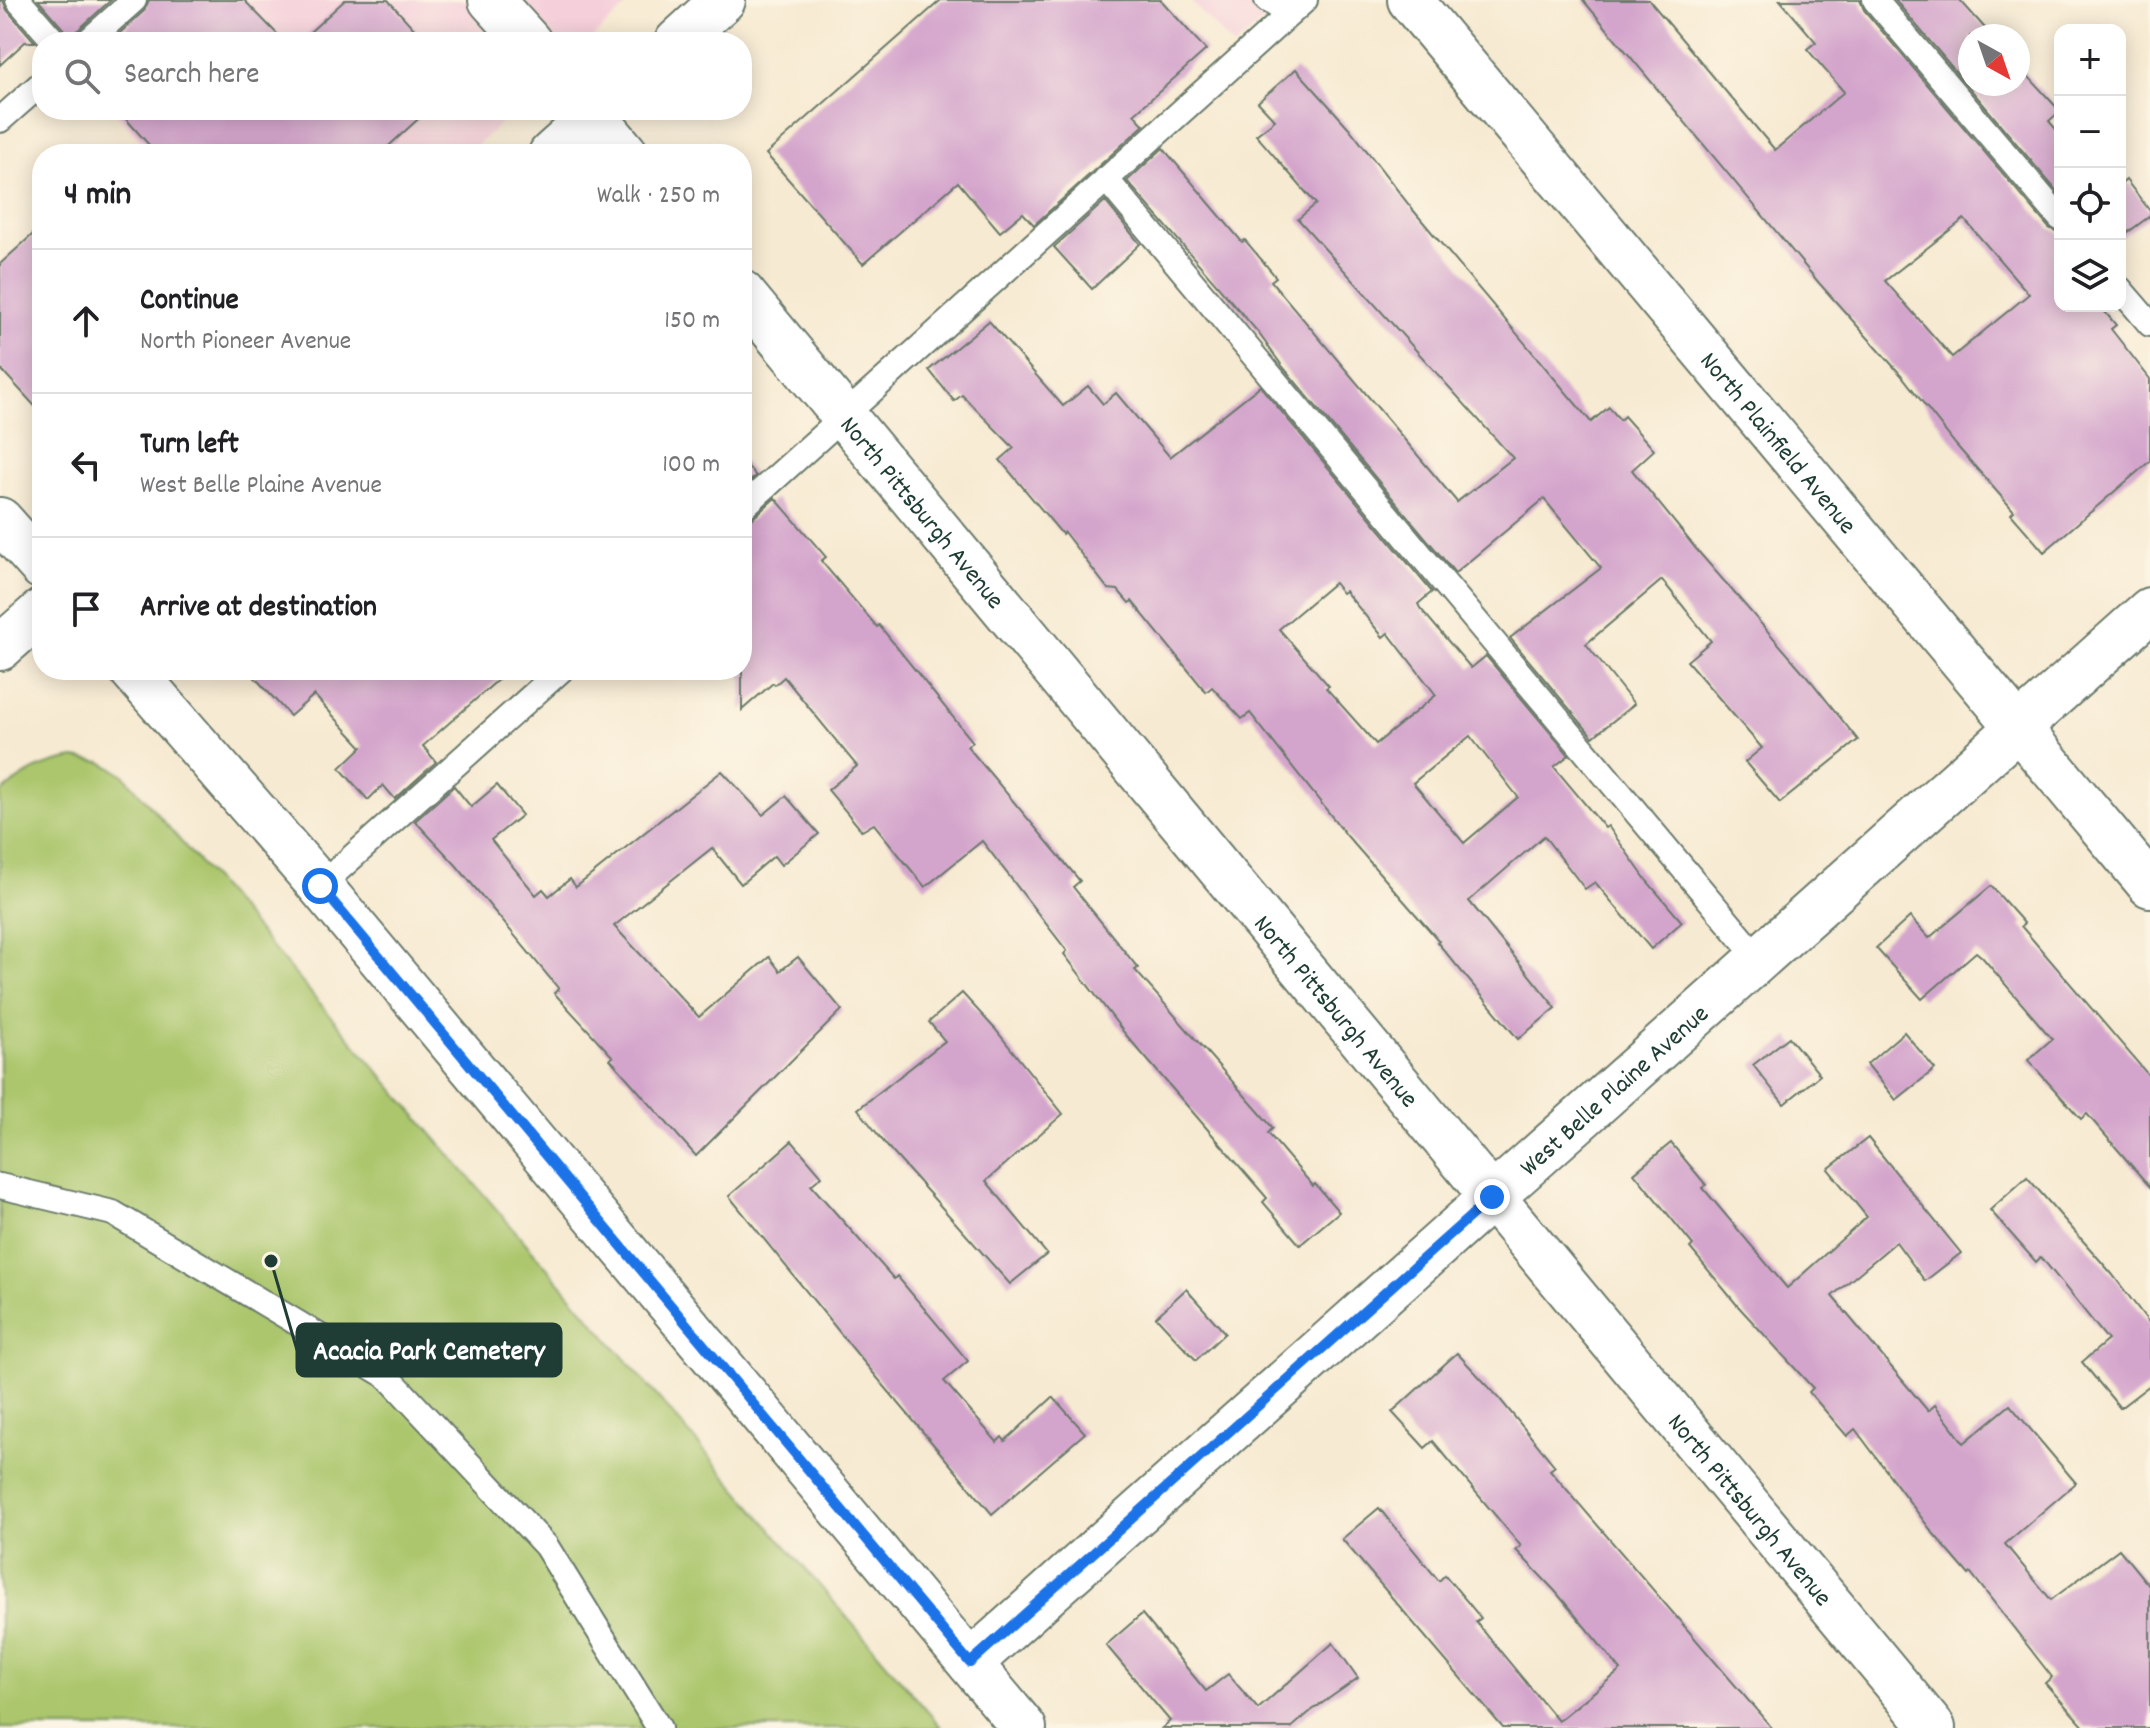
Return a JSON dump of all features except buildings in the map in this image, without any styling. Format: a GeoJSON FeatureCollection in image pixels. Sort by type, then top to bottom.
{"type":"FeatureCollection","features":[{"type":"Feature","properties":{"kind":"street"},"geometry":{"type":"LineString","coordinates":[[491,0],[520,32]]}},
{"type":"Feature","properties":{"kind":"street"},"geometry":{"type":"LineString","coordinates":[[688,32],[723,0]]}},
{"type":"Feature","properties":{"kind":"street","name":"North Plainfield Avenue"},"geometry":{"type":"LineString","coordinates":[[1410,0],[2150,885]]}},
{"type":"Feature","properties":{"kind":"street"},"geometry":{"type":"LineString","coordinates":[[561,144],[587,120]]}},
{"type":"Feature","properties":{"kind":"street"},"geometry":{"type":"LineString","coordinates":[[601,120],[619,144]]}},
{"type":"Feature","properties":{"kind":"street","name":"North Pittsburgh Avenue"},"geometry":{"type":"LineString","coordinates":[[752,305],[1933,1728]]}},
{"type":"Feature","properties":{"kind":"street"},"geometry":{"type":"LineString","coordinates":[[0,520],[32,556]]}},
{"type":"Feature","properties":{"kind":"street","name":"West Belle Plaine Avenue"},"geometry":{"type":"LineString","coordinates":[[970,1663],[2150,610]]}},
{"type":"Feature","properties":{"kind":"street"},"geometry":{"type":"LineString","coordinates":[[0,648],[32,620]]}},
{"type":"Feature","properties":{"kind":"street"},"geometry":{"type":"LineString","coordinates":[[141,680],[320,886],[1024,1728]]}},
{"type":"Feature","properties":{"kind":"lane"},"geometry":{"type":"LineString","coordinates":[[18,0],[46,32]]}},
{"type":"Feature","properties":{"kind":"lane"},"geometry":{"type":"LineString","coordinates":[[98,32],[134,0]]}},
{"type":"Feature","properties":{"kind":"lane"},"geometry":{"type":"LineString","coordinates":[[1267,0],[1298,6]]}},
{"type":"Feature","properties":{"kind":"lane"},"geometry":{"type":"LineString","coordinates":[[1875,0],[2054,211]]}},
{"type":"Feature","properties":{"kind":"lane"},"geometry":{"type":"LineString","coordinates":[[752,499],[1298,6]]}},
{"type":"Feature","properties":{"kind":"lane"},"geometry":{"type":"LineString","coordinates":[[0,120],[32,92]]}},
{"type":"Feature","properties":{"kind":"lane"},"geometry":{"type":"LineString","coordinates":[[1106,179],[1759,959]]}},
{"type":"Feature","properties":{"kind":"lane"},"geometry":{"type":"LineString","coordinates":[[2126,296],[2150,324]]}},
{"type":"Feature","properties":{"kind":"lane"},"geometry":{"type":"LineString","coordinates":[[320,886],[550,680]]}},
{"type":"Feature","properties":{"kind":"lane"},"geometry":{"type":"LineString","coordinates":[[0,1186],[113,1213],[388,1377],[546,1546],[659,1728]]}},
{"type":"Feature","properties":{"kind":"shaded area"},"geometry":{"type":"Polygon","coordinates":[[[138,0],[633,0],[599,32],[102,32],[138,0]]]}},
{"type":"Feature","properties":{"kind":"shaded area"},"geometry":{"type":"Polygon","coordinates":[[[1190,0],[1287,0],[1234,47],[1190,0]]]}},
{"type":"Feature","properties":{"kind":"shaded area"},"geometry":{"type":"Polygon","coordinates":[[[122,120],[504,120],[478,144],[143,144],[122,120]]]}},
{"type":"Feature","properties":{"kind":"green space"},"geometry":{"type":"Polygon","coordinates":[[[74,758],[101,762],[123,774],[942,1728],[0,1728],[0,794],[34,770],[74,758]]]}},
{"type":"Feature","properties":{"kind":"place","name":"Acacia Park Cemetery"},"geometry":{"type":"Point","coordinates":[271,1261]}},
{"type":"Feature","properties":{"kind":"route"},"geometry":{"type":"LineString","coordinates":[[320,886],[970,1663],[1492,1197]]}}]}
